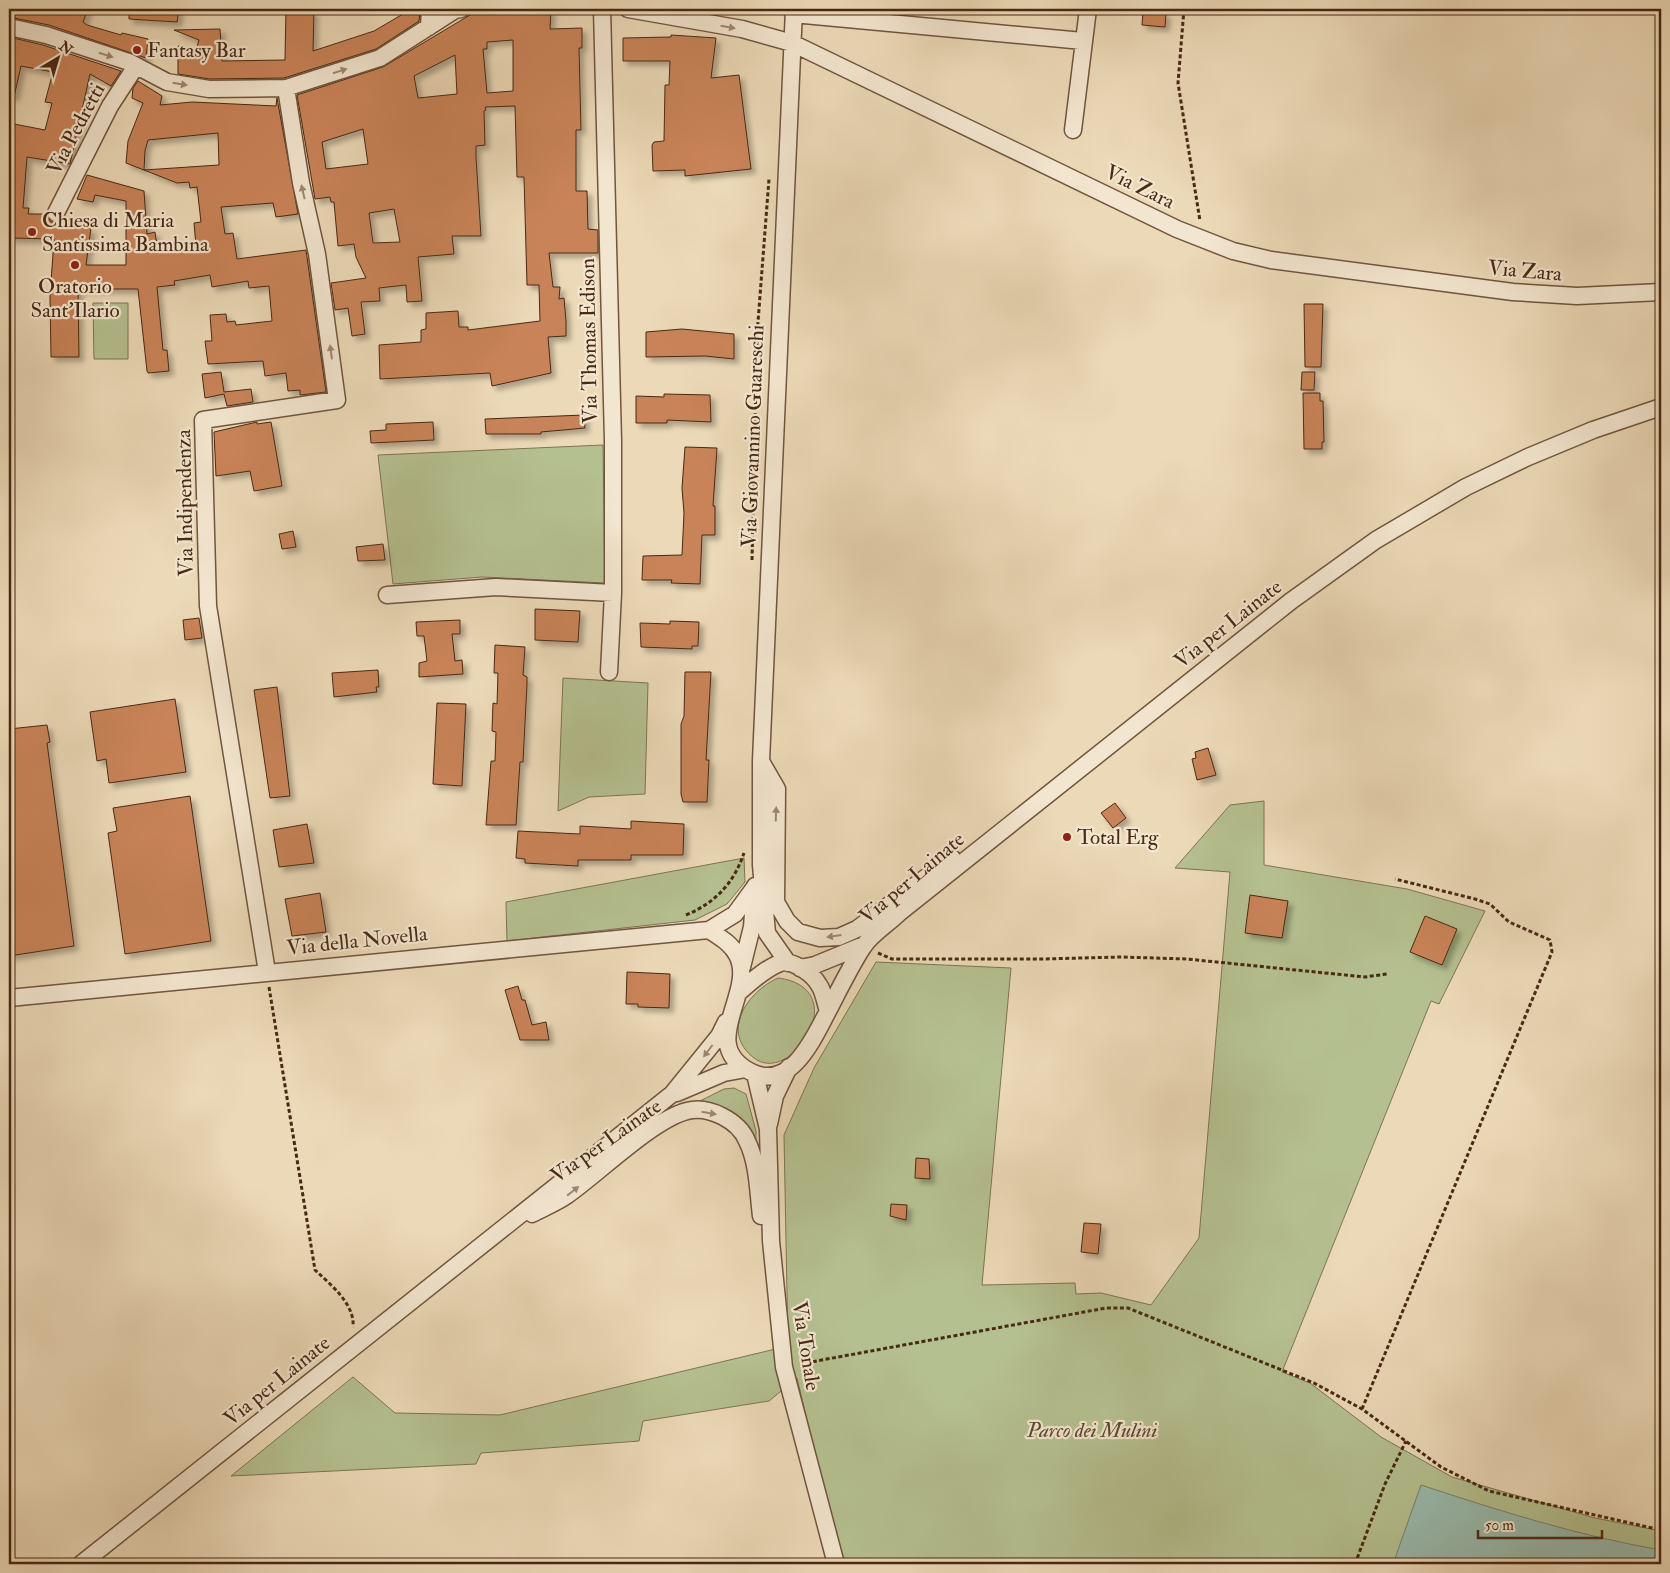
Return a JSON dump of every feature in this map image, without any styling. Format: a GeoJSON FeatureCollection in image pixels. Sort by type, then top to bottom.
{"type":"FeatureCollection","features":[{"type":"Feature","properties":{"kind":"street"},"geometry":{"type":"LineString","coordinates":[[429,27],[430,9]]}},
{"type":"Feature","properties":{"kind":"street"},"geometry":{"type":"LineString","coordinates":[[9,27],[46,34],[136,66],[167,82],[209,89],[286,88],[380,58],[461,9]]}},
{"type":"Feature","properties":{"kind":"street","name":"Via Thomas Edison"},"geometry":{"type":"LineString","coordinates":[[602,9],[613,441],[613,593],[609,672]]}},
{"type":"Feature","properties":{"kind":"street","name":"Via Zara"},"geometry":{"type":"LineString","coordinates":[[628,9],[742,30],[792,43],[1203,240],[1233,251],[1271,260],[1512,292],[1577,296],[1661,292]]}},
{"type":"Feature","properties":{"kind":"street"},"geometry":{"type":"LineString","coordinates":[[1073,130],[1088,9]]}},
{"type":"Feature","properties":{"kind":"street"},"geometry":{"type":"LineString","coordinates":[[794,11],[1083,40]]}},
{"type":"Feature","properties":{"kind":"street","name":"Via Giovannino Guareschi"},"geometry":{"type":"LineString","coordinates":[[761,865],[760,761],[794,11]]}},
{"type":"Feature","properties":{"kind":"street","name":"Via Pedretti"},"geometry":{"type":"LineString","coordinates":[[56,214],[110,106],[136,66]]}},
{"type":"Feature","properties":{"kind":"street","name":"Via Indipendenza"},"geometry":{"type":"LineString","coordinates":[[267,972],[208,606],[203,420],[337,400],[317,254],[301,183],[286,88]]}},
{"type":"Feature","properties":{"kind":"street","name":"Via per Lainate"},"geometry":{"type":"LineString","coordinates":[[794,965],[815,965],[864,945],[899,914],[1020,816],[1291,601],[1383,535],[1466,487],[1520,460],[1592,430],[1661,407]]}},
{"type":"Feature","properties":{"kind":"street"},"geometry":{"type":"LineString","coordinates":[[387,595],[496,587],[613,593]]}},
{"type":"Feature","properties":{"kind":"street"},"geometry":{"type":"LineString","coordinates":[[760,761],[777,790],[776,902],[787,920],[798,932],[820,938],[839,937],[857,929],[996,824],[1020,816]]}},
{"type":"Feature","properties":{"kind":"street"},"geometry":{"type":"LineString","coordinates":[[742,967],[732,947],[716,925],[735,914],[754,888],[761,865]]}},
{"type":"Feature","properties":{"kind":"street"},"geometry":{"type":"LineString","coordinates":[[759,930],[761,865]]}},
{"type":"Feature","properties":{"kind":"street"},"geometry":{"type":"LineString","coordinates":[[754,888],[759,930],[794,965],[810,974],[819,984],[828,1011],[806,1052],[789,1067],[770,1075],[751,1072],[768,1129]]}},
{"type":"Feature","properties":{"kind":"street","name":"Via della Novella"},"geometry":{"type":"LineString","coordinates":[[9,998],[716,925],[759,930]]}},
{"type":"Feature","properties":{"kind":"street","name":"Via per Lainate"},"geometry":{"type":"LineString","coordinates":[[81,1564],[672,1094],[719,1036],[738,993],[742,978],[742,967],[759,930]]}},
{"type":"Feature","properties":{"kind":"street","name":"Via per Lainate"},"geometry":{"type":"LineString","coordinates":[[828,1011],[864,945]]}},
{"type":"Feature","properties":{"kind":"street"},"geometry":{"type":"LineString","coordinates":[[738,993],[781,962],[794,965]]}},
{"type":"Feature","properties":{"kind":"street","name":"Via per Lainate"},"geometry":{"type":"LineString","coordinates":[[732,1009],[727,1038],[730,1050],[751,1072]]}},
{"type":"Feature","properties":{"kind":"street"},"geometry":{"type":"LineString","coordinates":[[768,1129],[775,1096],[789,1067]]}},
{"type":"Feature","properties":{"kind":"street","name":"Via per Lainate"},"geometry":{"type":"LineString","coordinates":[[672,1094],[724,1073],[751,1072]]}},
{"type":"Feature","properties":{"kind":"street","name":"Via per Lainate"},"geometry":{"type":"LineString","coordinates":[[500,1231],[564,1197],[656,1127],[688,1111],[695,1111],[719,1114],[740,1128],[748,1142],[753,1159],[762,1220],[771,1241]]}},
{"type":"Feature","properties":{"kind":"street","name":"Via Tonale"},"geometry":{"type":"LineString","coordinates":[[768,1129],[771,1241],[784,1367],[836,1564]]}},
{"type":"Feature","properties":{"kind":"path"},"geometry":{"type":"LineString","coordinates":[[1184,9],[1178,83],[1203,240]]}},
{"type":"Feature","properties":{"kind":"path"},"geometry":{"type":"LineString","coordinates":[[752,562],[757,335],[769,170]]}},
{"type":"Feature","properties":{"kind":"path"},"geometry":{"type":"LineString","coordinates":[[680,917],[699,910],[720,894],[737,873],[746,848]]}},
{"type":"Feature","properties":{"kind":"path"},"geometry":{"type":"LineString","coordinates":[[1362,1409],[1552,952],[1550,940],[1509,922],[1490,904],[1395,879]]}},
{"type":"Feature","properties":{"kind":"path"},"geometry":{"type":"LineString","coordinates":[[864,945],[892,958],[1168,958],[1365,976],[1387,974]]}},
{"type":"Feature","properties":{"kind":"path"},"geometry":{"type":"LineString","coordinates":[[267,972],[314,1270],[336,1290],[354,1316],[351,1349]]}},
{"type":"Feature","properties":{"kind":"path"},"geometry":{"type":"LineString","coordinates":[[784,1367],[1106,1308],[1128,1308],[1306,1380],[1362,1409],[1441,1467],[1489,1491],[1661,1530]]}},
{"type":"Feature","properties":{"kind":"path"},"geometry":{"type":"LineString","coordinates":[[1356,1564],[1385,1484],[1406,1442]]}},
{"type":"Feature","properties":{"kind":"green space"},"geometry":{"type":"Polygon","coordinates":[[[93,303],[128,303],[128,359],[94,359],[93,303]]]}},
{"type":"Feature","properties":{"kind":"green space"},"geometry":{"type":"Polygon","coordinates":[[[603,445],[605,583],[482,577],[393,584],[378,455],[603,445]]]}},
{"type":"Feature","properties":{"kind":"green space"},"geometry":{"type":"Polygon","coordinates":[[[563,678],[648,683],[645,794],[589,797],[558,811],[563,678]]]}},
{"type":"Feature","properties":{"kind":"green space","name":"Parco dei Mulini"},"geometry":{"type":"Polygon","coordinates":[[[1264,801],[1264,865],[1407,889],[1485,911],[1439,1004],[1431,1001],[1282,1372],[1310,1383],[1381,1437],[1452,1477],[1595,1518],[1661,1531],[1661,1564],[841,1564],[797,1378],[769,1401],[643,1421],[639,1441],[481,1453],[476,1464],[231,1476],[353,1377],[395,1413],[500,1415],[788,1346],[784,1135],[814,1068],[876,962],[1011,968],[982,1285],[1075,1283],[1076,1294],[1101,1293],[1151,1305],[1199,1238],[1230,872],[1175,868],[1230,805],[1264,801]]]}},
{"type":"Feature","properties":{"kind":"green space"},"geometry":{"type":"Polygon","coordinates":[[[744,858],[745,882],[727,904],[695,920],[507,941],[506,902],[744,858]]]}},
{"type":"Feature","properties":{"kind":"green space"},"geometry":{"type":"Polygon","coordinates":[[[778,978],[801,985],[812,999],[814,1015],[809,1033],[799,1048],[785,1059],[769,1063],[754,1058],[744,1048],[739,1036],[738,1025],[748,1003],[756,993],[778,978]]]}},
{"type":"Feature","properties":{"kind":"green space"},"geometry":{"type":"Polygon","coordinates":[[[734,1088],[746,1094],[756,1131],[756,1142],[722,1107],[700,1101],[724,1089],[734,1088]]]}},
{"type":"Feature","properties":{"kind":"shaded area"},"geometry":{"type":"Polygon","coordinates":[[[1421,1485],[1570,1530],[1661,1550],[1661,1564],[1393,1564],[1421,1485]]]}},
{"type":"Feature","properties":{"kind":"building"},"geometry":{"type":"Polygon","coordinates":[[[9,9],[88,9],[83,22],[87,25],[121,35],[122,33],[148,39],[146,58],[49,25],[9,17],[9,9]]]}},
{"type":"Feature","properties":{"kind":"building"},"geometry":{"type":"Polygon","coordinates":[[[129,9],[179,9],[177,22],[129,19],[129,9]]]}},
{"type":"Feature","properties":{"kind":"building"},"geometry":{"type":"Polygon","coordinates":[[[286,9],[309,9],[309,12],[314,11],[313,51],[374,31],[403,14],[403,11],[420,12],[419,21],[376,49],[284,78],[210,79],[178,74],[178,46],[196,50],[199,40],[174,30],[220,29],[222,61],[285,60],[286,9]]]}},
{"type":"Feature","properties":{"kind":"building"},"geometry":{"type":"Polygon","coordinates":[[[480,9],[551,9],[550,29],[582,28],[582,48],[579,48],[581,130],[576,130],[576,191],[587,191],[588,229],[598,230],[598,253],[549,253],[553,287],[560,287],[559,299],[564,298],[566,321],[566,336],[548,337],[551,373],[492,386],[490,373],[380,379],[379,345],[421,342],[421,330],[426,329],[426,313],[458,311],[459,327],[468,327],[468,330],[540,321],[539,285],[527,285],[524,177],[517,177],[515,106],[485,107],[485,145],[476,146],[481,236],[452,236],[454,254],[418,257],[422,301],[407,302],[406,285],[379,288],[380,301],[361,302],[365,334],[352,336],[348,308],[335,310],[331,283],[366,278],[356,257],[354,244],[338,246],[334,202],[331,202],[330,197],[315,199],[297,95],[383,67],[480,9]],[[513,40],[487,42],[487,49],[483,49],[487,93],[513,91],[513,40]],[[455,55],[414,76],[418,98],[457,94],[455,55]],[[363,129],[322,142],[326,169],[368,164],[363,129]],[[394,209],[369,213],[373,243],[400,242],[394,209]]]}},
{"type":"Feature","properties":{"kind":"building"},"geometry":{"type":"Polygon","coordinates":[[[1143,10],[1166,13],[1165,27],[1142,25],[1143,10]]]}},
{"type":"Feature","properties":{"kind":"building"},"geometry":{"type":"Polygon","coordinates":[[[671,35],[716,38],[711,78],[739,75],[751,169],[685,176],[685,170],[653,171],[652,145],[654,142],[664,141],[665,85],[669,85],[670,61],[623,61],[623,38],[671,37],[671,35]]]}},
{"type":"Feature","properties":{"kind":"building"},"geometry":{"type":"Polygon","coordinates":[[[9,37],[43,45],[121,71],[111,86],[90,74],[70,164],[27,157],[23,208],[29,208],[28,214],[46,214],[51,222],[60,222],[59,228],[91,228],[86,265],[126,265],[126,201],[95,195],[93,202],[77,199],[87,175],[144,191],[147,234],[155,232],[158,252],[196,246],[194,223],[201,222],[197,187],[190,188],[189,182],[177,183],[126,163],[128,141],[143,103],[132,98],[133,88],[138,81],[162,96],[160,105],[192,102],[276,106],[277,98],[298,214],[276,217],[273,203],[221,207],[225,234],[233,233],[237,259],[306,250],[326,392],[300,395],[300,390],[288,391],[286,373],[265,376],[263,361],[208,364],[205,341],[212,341],[210,315],[226,314],[227,322],[235,321],[236,325],[272,321],[269,286],[249,288],[248,281],[212,287],[210,275],[174,281],[175,285],[157,287],[163,350],[167,350],[169,371],[148,373],[147,371],[138,289],[78,289],[79,357],[51,357],[50,297],[54,239],[9,238],[9,123],[45,130],[52,103],[45,102],[53,72],[21,66],[14,97],[9,96],[9,37]],[[218,133],[148,140],[145,151],[144,170],[219,165],[218,133]]]}},
{"type":"Feature","properties":{"kind":"building"},"geometry":{"type":"Polygon","coordinates":[[[1304,304],[1323,304],[1321,367],[1305,367],[1304,304]]]}},
{"type":"Feature","properties":{"kind":"building"},"geometry":{"type":"Polygon","coordinates":[[[682,329],[734,334],[734,359],[705,356],[646,357],[646,332],[682,329]]]}},
{"type":"Feature","properties":{"kind":"building"},"geometry":{"type":"Polygon","coordinates":[[[221,372],[224,392],[251,389],[253,402],[227,406],[224,394],[205,398],[202,374],[221,372]]]}},
{"type":"Feature","properties":{"kind":"building"},"geometry":{"type":"Polygon","coordinates":[[[1302,372],[1315,372],[1314,390],[1301,390],[1302,372]]]}},
{"type":"Feature","properties":{"kind":"building"},"geometry":{"type":"Polygon","coordinates":[[[1303,393],[1320,393],[1320,401],[1323,401],[1324,442],[1322,442],[1322,449],[1304,449],[1303,393]]]}},
{"type":"Feature","properties":{"kind":"building"},"geometry":{"type":"Polygon","coordinates":[[[664,394],[710,395],[711,422],[667,420],[667,423],[636,423],[636,396],[664,397],[664,394]]]}},
{"type":"Feature","properties":{"kind":"building"},"geometry":{"type":"Polygon","coordinates":[[[584,415],[585,428],[541,432],[541,434],[486,434],[485,419],[584,415]]]}},
{"type":"Feature","properties":{"kind":"building"},"geometry":{"type":"Polygon","coordinates":[[[257,422],[257,424],[271,422],[282,486],[254,491],[250,471],[216,476],[214,432],[257,422]]]}},
{"type":"Feature","properties":{"kind":"building"},"geometry":{"type":"Polygon","coordinates":[[[433,422],[434,440],[371,443],[370,431],[386,430],[386,424],[433,422]]]}},
{"type":"Feature","properties":{"kind":"building"},"geometry":{"type":"Polygon","coordinates":[[[685,447],[717,448],[713,506],[715,506],[715,535],[702,535],[700,584],[671,583],[672,580],[642,580],[643,556],[682,555],[684,513],[682,488],[685,447]]]}},
{"type":"Feature","properties":{"kind":"building"},"geometry":{"type":"Polygon","coordinates":[[[293,531],[296,547],[282,549],[279,534],[293,531]]]}},
{"type":"Feature","properties":{"kind":"building"},"geometry":{"type":"Polygon","coordinates":[[[383,544],[385,560],[358,561],[356,547],[383,544]]]}},
{"type":"Feature","properties":{"kind":"building"},"geometry":{"type":"Polygon","coordinates":[[[535,609],[580,611],[578,642],[535,640],[535,609]]]}},
{"type":"Feature","properties":{"kind":"building"},"geometry":{"type":"Polygon","coordinates":[[[199,618],[202,638],[185,640],[183,620],[199,618]]]}},
{"type":"Feature","properties":{"kind":"building"},"geometry":{"type":"Polygon","coordinates":[[[460,620],[460,634],[452,634],[455,661],[462,660],[463,674],[419,677],[419,663],[427,661],[424,636],[417,636],[416,622],[460,620]]]}},
{"type":"Feature","properties":{"kind":"building"},"geometry":{"type":"Polygon","coordinates":[[[670,621],[699,622],[698,646],[692,646],[692,649],[641,647],[640,623],[670,624],[670,621]]]}},
{"type":"Feature","properties":{"kind":"building"},"geometry":{"type":"Polygon","coordinates":[[[495,645],[525,647],[523,675],[527,677],[527,684],[523,762],[520,762],[516,825],[486,825],[491,761],[495,761],[496,732],[492,731],[493,703],[497,704],[498,673],[494,673],[495,645]]]}},
{"type":"Feature","properties":{"kind":"building"},"geometry":{"type":"Polygon","coordinates":[[[378,670],[379,687],[376,687],[377,692],[334,697],[332,673],[378,670]]]}},
{"type":"Feature","properties":{"kind":"building"},"geometry":{"type":"Polygon","coordinates":[[[685,672],[711,672],[706,760],[709,760],[707,802],[683,802],[681,794],[681,724],[684,716],[685,672]]]}},
{"type":"Feature","properties":{"kind":"building"},"geometry":{"type":"Polygon","coordinates":[[[277,687],[290,796],[270,798],[254,690],[277,687]]]}},
{"type":"Feature","properties":{"kind":"building"},"geometry":{"type":"Polygon","coordinates":[[[175,699],[186,772],[109,783],[106,759],[97,761],[90,712],[175,699]]]}},
{"type":"Feature","properties":{"kind":"building"},"geometry":{"type":"Polygon","coordinates":[[[437,703],[466,704],[462,786],[433,784],[437,703]]]}},
{"type":"Feature","properties":{"kind":"building"},"geometry":{"type":"Polygon","coordinates":[[[47,725],[50,742],[47,743],[74,946],[9,956],[9,729],[47,725]]]}},
{"type":"Feature","properties":{"kind":"building"},"geometry":{"type":"Polygon","coordinates":[[[1208,748],[1216,775],[1197,780],[1192,759],[1196,758],[1195,752],[1208,748]]]}},
{"type":"Feature","properties":{"kind":"building"},"geometry":{"type":"Polygon","coordinates":[[[190,796],[211,941],[125,954],[108,833],[117,831],[113,808],[190,796]]]}},
{"type":"Feature","properties":{"kind":"building"},"geometry":{"type":"Polygon","coordinates":[[[1115,803],[1126,818],[1113,828],[1101,813],[1115,803]]]}},
{"type":"Feature","properties":{"kind":"building"},"geometry":{"type":"Polygon","coordinates":[[[631,821],[684,824],[683,855],[631,855],[631,860],[578,860],[578,866],[525,863],[525,859],[516,858],[518,831],[580,834],[580,826],[631,829],[631,821]]]}},
{"type":"Feature","properties":{"kind":"building"},"geometry":{"type":"Polygon","coordinates":[[[307,824],[314,863],[279,867],[273,830],[307,824]]]}},
{"type":"Feature","properties":{"kind":"building"},"geometry":{"type":"Polygon","coordinates":[[[320,893],[326,932],[292,936],[285,899],[320,893]]]}},
{"type":"Feature","properties":{"kind":"building"},"geometry":{"type":"Polygon","coordinates":[[[1250,895],[1288,901],[1282,938],[1245,933],[1250,895]]]}},
{"type":"Feature","properties":{"kind":"building"},"geometry":{"type":"Polygon","coordinates":[[[1425,916],[1457,929],[1442,965],[1410,952],[1425,916]]]}},
{"type":"Feature","properties":{"kind":"building"},"geometry":{"type":"Polygon","coordinates":[[[627,972],[670,974],[669,1008],[638,1007],[638,1004],[626,1004],[627,972]]]}},
{"type":"Feature","properties":{"kind":"building"},"geometry":{"type":"Polygon","coordinates":[[[518,986],[522,1000],[525,1000],[532,1025],[546,1022],[549,1040],[520,1040],[505,990],[518,986]]]}},
{"type":"Feature","properties":{"kind":"building"},"geometry":{"type":"Polygon","coordinates":[[[916,1158],[929,1159],[930,1179],[915,1178],[916,1158]]]}},
{"type":"Feature","properties":{"kind":"building"},"geometry":{"type":"Polygon","coordinates":[[[891,1204],[907,1205],[906,1220],[890,1216],[891,1204]]]}},
{"type":"Feature","properties":{"kind":"building"},"geometry":{"type":"Polygon","coordinates":[[[1084,1223],[1101,1224],[1098,1254],[1081,1252],[1084,1223]]]}},
{"type":"Feature","properties":{"kind":"place","name":"Fantasy Bar"},"geometry":{"type":"Point","coordinates":[137,50]}},
{"type":"Feature","properties":{"kind":"place","name":"Chiesa di Maria Santissima Bambina"},"geometry":{"type":"Point","coordinates":[32,232]}},
{"type":"Feature","properties":{"kind":"place","name":"Oratorio Sant'Ilario"},"geometry":{"type":"Point","coordinates":[75,265]}},
{"type":"Feature","properties":{"kind":"place","name":"Total Erg"},"geometry":{"type":"Point","coordinates":[1067,837]}}]}
